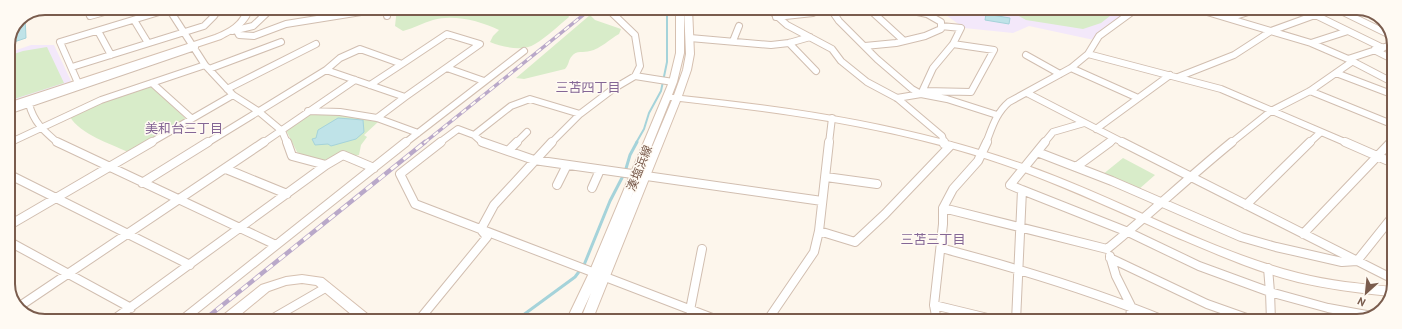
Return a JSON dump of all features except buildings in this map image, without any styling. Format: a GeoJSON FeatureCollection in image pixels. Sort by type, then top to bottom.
{"type":"FeatureCollection","features":[{"type":"Feature","properties":{"kind":"street"},"geometry":{"type":"LineString","coordinates":[[78,83],[60,42],[150,15]]}},
{"type":"Feature","properties":{"kind":"street"},"geometry":{"type":"LineString","coordinates":[[173,15],[207,67],[227,89],[233,95],[258,111],[282,131],[292,156],[326,165]]}},
{"type":"Feature","properties":{"kind":"street"},"geometry":{"type":"LineString","coordinates":[[72,67],[204,26],[214,15]]}},
{"type":"Feature","properties":{"kind":"street"},"geometry":{"type":"LineString","coordinates":[[234,31],[246,15]]}},
{"type":"Feature","properties":{"kind":"street"},"geometry":{"type":"LineString","coordinates":[[15,109],[194,47],[234,31],[250,28],[256,24],[263,15]]}},
{"type":"Feature","properties":{"kind":"street"},"geometry":{"type":"LineString","coordinates":[[234,31],[239,35],[254,36],[286,24],[342,15]]}},
{"type":"Feature","properties":{"kind":"street"},"geometry":{"type":"LineString","coordinates":[[480,229],[494,205],[534,160],[580,114],[613,89],[635,76],[640,66],[635,35],[614,15]]}},
{"type":"Feature","properties":{"kind":"street","name":"湊塩浜線"},"geometry":{"type":"LineString","coordinates":[[673,98],[673,82],[678,69],[680,53],[680,15]]}},
{"type":"Feature","properties":{"kind":"street","name":"湊塩浜線"},"geometry":{"type":"LineString","coordinates":[[588,314],[600,275],[673,98],[687,70],[690,54],[688,15]]}},
{"type":"Feature","properties":{"kind":"street"},"geometry":{"type":"LineString","coordinates":[[776,17],[794,15]]}},
{"type":"Feature","properties":{"kind":"street"},"geometry":{"type":"LineString","coordinates":[[835,15],[839,21],[894,74],[922,93],[947,99],[997,116]]}},
{"type":"Feature","properties":{"kind":"street"},"geometry":{"type":"LineString","coordinates":[[876,15],[903,40]]}},
{"type":"Feature","properties":{"kind":"street"},"geometry":{"type":"LineString","coordinates":[[865,46],[876,43],[896,43],[903,40],[930,36],[942,29],[941,22],[929,15]]}},
{"type":"Feature","properties":{"kind":"street"},"geometry":{"type":"LineString","coordinates":[[936,314],[934,304],[940,248],[942,208],[953,189],[978,161],[980,154],[984,150],[997,116],[1008,102],[1071,68],[1088,54],[1099,36],[1128,15]]}},
{"type":"Feature","properties":{"kind":"street"},"geometry":{"type":"LineString","coordinates":[[1218,15],[1311,43],[1350,60],[1387,79]]}},
{"type":"Feature","properties":{"kind":"street"},"geometry":{"type":"LineString","coordinates":[[1228,18],[1238,15]]}},
{"type":"Feature","properties":{"kind":"street"},"geometry":{"type":"LineString","coordinates":[[1178,77],[1234,55],[1271,31],[1312,15]]}},
{"type":"Feature","properties":{"kind":"street"},"geometry":{"type":"LineString","coordinates":[[1317,15],[1383,48]]}},
{"type":"Feature","properties":{"kind":"street"},"geometry":{"type":"LineString","coordinates":[[1349,15],[1382,31]]}},
{"type":"Feature","properties":{"kind":"street"},"geometry":{"type":"LineString","coordinates":[[776,17],[787,25],[832,49],[841,61],[868,82],[897,98],[942,136],[947,145]]}},
{"type":"Feature","properties":{"kind":"street"},"geometry":{"type":"LineString","coordinates":[[134,20],[148,43]]}},
{"type":"Feature","properties":{"kind":"street"},"geometry":{"type":"LineString","coordinates":[[733,41],[739,26]]}},
{"type":"Feature","properties":{"kind":"street"},"geometry":{"type":"LineString","coordinates":[[922,93],[932,68],[953,44],[961,28],[941,26]]}},
{"type":"Feature","properties":{"kind":"street"},"geometry":{"type":"LineString","coordinates":[[98,31],[111,55]]}},
{"type":"Feature","properties":{"kind":"street"},"geometry":{"type":"LineString","coordinates":[[1311,43],[1348,31]]}},
{"type":"Feature","properties":{"kind":"street"},"geometry":{"type":"LineString","coordinates":[[370,85],[447,34],[480,44],[377,118]]}},
{"type":"Feature","properties":{"kind":"street"},"geometry":{"type":"LineString","coordinates":[[690,38],[771,45],[789,43],[810,37]]}},
{"type":"Feature","properties":{"kind":"street"},"geometry":{"type":"LineString","coordinates":[[15,141],[101,100],[281,42]]}},
{"type":"Feature","properties":{"kind":"street"},"geometry":{"type":"LineString","coordinates":[[789,43],[816,71]]}},
{"type":"Feature","properties":{"kind":"street"},"geometry":{"type":"LineString","coordinates":[[227,89],[316,44]]}},
{"type":"Feature","properties":{"kind":"street"},"geometry":{"type":"LineString","coordinates":[[897,98],[922,93],[971,92],[994,50],[953,44]]}},
{"type":"Feature","properties":{"kind":"street"},"geometry":{"type":"LineString","coordinates":[[15,104],[194,47]]}},
{"type":"Feature","properties":{"kind":"street"},"geometry":{"type":"LineString","coordinates":[[1107,249],[1145,218],[1189,177],[1271,111],[1310,91],[1336,73],[1350,60],[1387,47]]}},
{"type":"Feature","properties":{"kind":"street"},"geometry":{"type":"LineString","coordinates":[[142,183],[326,70],[340,58],[360,49],[402,64]]}},
{"type":"Feature","properties":{"kind":"street"},"geometry":{"type":"LineString","coordinates":[[1374,50],[1387,56]]}},
{"type":"Feature","properties":{"kind":"street"},"geometry":{"type":"LineString","coordinates":[[190,314],[524,51]]}},
{"type":"Feature","properties":{"kind":"street"},"geometry":{"type":"LineString","coordinates":[[1088,54],[1221,89],[1387,160]]}},
{"type":"Feature","properties":{"kind":"street"},"geometry":{"type":"LineString","coordinates":[[1026,55],[1060,74]]}},
{"type":"Feature","properties":{"kind":"street"},"geometry":{"type":"LineString","coordinates":[[447,68],[484,81]]}},
{"type":"Feature","properties":{"kind":"street"},"geometry":{"type":"LineString","coordinates":[[1071,68],[1138,98]]}},
{"type":"Feature","properties":{"kind":"street"},"geometry":{"type":"LineString","coordinates":[[326,70],[405,97]]}},
{"type":"Feature","properties":{"kind":"street"},"geometry":{"type":"LineString","coordinates":[[1336,73],[1387,93]]}},
{"type":"Feature","properties":{"kind":"street"},"geometry":{"type":"LineString","coordinates":[[1096,129],[1170,75]]}},
{"type":"Feature","properties":{"kind":"street"},"geometry":{"type":"LineString","coordinates":[[635,76],[673,82]]}},
{"type":"Feature","properties":{"kind":"street"},"geometry":{"type":"LineString","coordinates":[[22,304],[226,169],[355,80]]}},
{"type":"Feature","properties":{"kind":"street"},"geometry":{"type":"LineString","coordinates":[[152,83],[191,118]]}},
{"type":"Feature","properties":{"kind":"street"},"geometry":{"type":"LineString","coordinates":[[1310,91],[1387,122]]}},
{"type":"Feature","properties":{"kind":"street"},"geometry":{"type":"LineString","coordinates":[[1027,93],[1246,206],[1387,276]]}},
{"type":"Feature","properties":{"kind":"street"},"geometry":{"type":"LineString","coordinates":[[15,222],[191,118],[233,95]]}},
{"type":"Feature","properties":{"kind":"street"},"geometry":{"type":"LineString","coordinates":[[673,98],[832,118],[884,128],[947,145],[1024,168],[1145,218],[1202,244],[1268,268],[1329,284],[1386,291]]}},
{"type":"Feature","properties":{"kind":"street"},"geometry":{"type":"LineString","coordinates":[[474,135],[511,106],[530,99],[580,114]]}},
{"type":"Feature","properties":{"kind":"street"},"geometry":{"type":"LineString","coordinates":[[29,104],[32,116],[41,128],[60,145],[276,245]]}},
{"type":"Feature","properties":{"kind":"street"},"geometry":{"type":"LineString","coordinates":[[308,111],[340,112],[377,118],[418,133]]}},
{"type":"Feature","properties":{"kind":"street"},"geometry":{"type":"LineString","coordinates":[[772,314],[814,252],[819,231],[832,118]]}},
{"type":"Feature","properties":{"kind":"street"},"geometry":{"type":"LineString","coordinates":[[1084,123],[1053,132],[1010,185],[1128,232],[1199,266],[1270,292],[1328,308],[1361,314]]}},
{"type":"Feature","properties":{"kind":"street"},"geometry":{"type":"LineString","coordinates":[[701,314],[415,204],[400,174],[458,129],[474,135],[484,144],[534,160],[567,166],[822,200]]}},
{"type":"Feature","properties":{"kind":"street"},"geometry":{"type":"LineString","coordinates":[[508,151],[527,132]]}},
{"type":"Feature","properties":{"kind":"street"},"geometry":{"type":"LineString","coordinates":[[1246,206],[1321,132]]}},
{"type":"Feature","properties":{"kind":"street"},"geometry":{"type":"LineString","coordinates":[[1076,167],[1115,139]]}},
{"type":"Feature","properties":{"kind":"street"},"geometry":{"type":"LineString","coordinates":[[819,231],[855,242],[885,214],[947,145]]}},
{"type":"Feature","properties":{"kind":"street"},"geometry":{"type":"LineString","coordinates":[[1303,234],[1387,146]]}},
{"type":"Feature","properties":{"kind":"street"},"geometry":{"type":"LineString","coordinates":[[1037,152],[1112,181],[1248,239],[1295,252],[1342,262],[1357,260],[1387,223]]}},
{"type":"Feature","properties":{"kind":"street"},"geometry":{"type":"LineString","coordinates":[[122,314],[326,165],[343,155],[374,168]]}},
{"type":"Feature","properties":{"kind":"street"},"geometry":{"type":"LineString","coordinates":[[557,185],[567,166]]}},
{"type":"Feature","properties":{"kind":"street"},"geometry":{"type":"LineString","coordinates":[[226,169],[287,194]]}},
{"type":"Feature","properties":{"kind":"street"},"geometry":{"type":"LineString","coordinates":[[592,188],[600,170]]}},
{"type":"Feature","properties":{"kind":"street"},"geometry":{"type":"LineString","coordinates":[[826,177],[877,184]]}},
{"type":"Feature","properties":{"kind":"street"},"geometry":{"type":"LineString","coordinates":[[15,178],[54,200],[128,233],[190,264]]}},
{"type":"Feature","properties":{"kind":"street"},"geometry":{"type":"LineString","coordinates":[[1016,314],[1022,190]]}},
{"type":"Feature","properties":{"kind":"street"},"geometry":{"type":"LineString","coordinates":[[942,208],[1107,249]]}},
{"type":"Feature","properties":{"kind":"street"},"geometry":{"type":"LineString","coordinates":[[424,314],[487,237],[480,229]]}},
{"type":"Feature","properties":{"kind":"street"},"geometry":{"type":"LineString","coordinates":[[15,245],[130,308]]}},
{"type":"Feature","properties":{"kind":"street"},"geometry":{"type":"LineString","coordinates":[[940,248],[1018,268],[1131,306],[1150,314]]}},
{"type":"Feature","properties":{"kind":"street"},"geometry":{"type":"LineString","coordinates":[[690,310],[702,249]]}},
{"type":"Feature","properties":{"kind":"street"},"geometry":{"type":"LineString","coordinates":[[1107,249],[1116,276],[1131,306],[1130,314]]}},
{"type":"Feature","properties":{"kind":"street"},"geometry":{"type":"LineString","coordinates":[[1110,258],[1207,304],[1235,314]]}},
{"type":"Feature","properties":{"kind":"street"},"geometry":{"type":"LineString","coordinates":[[1268,268],[1271,314]]}},
{"type":"Feature","properties":{"kind":"street","name":"湊塩浜線"},"geometry":{"type":"LineString","coordinates":[[576,314],[600,275]]}},
{"type":"Feature","properties":{"kind":"street"},"geometry":{"type":"LineString","coordinates":[[233,314],[265,288],[286,281],[302,279],[318,281],[359,314]]}},
{"type":"Feature","properties":{"kind":"street"},"geometry":{"type":"LineString","coordinates":[[280,314],[327,287]]}},
{"type":"Feature","properties":{"kind":"street"},"geometry":{"type":"LineString","coordinates":[[934,304],[973,314]]}},
{"type":"Feature","properties":{"kind":"shaded area"},"geometry":{"type":"Polygon","coordinates":[[[946,15],[1124,15],[1094,40],[1029,26],[1013,33],[964,28],[946,15]]]}},
{"type":"Feature","properties":{"kind":"shaded area"},"geometry":{"type":"Polygon","coordinates":[[[31,45],[54,45],[72,83],[15,102],[15,51],[31,45]]]}},
{"type":"Feature","properties":{"kind":"green space"},"geometry":{"type":"Polygon","coordinates":[[[396,15],[568,15],[569,17],[548,35],[535,44],[525,48],[500,46],[490,42],[499,30],[467,19],[441,18],[403,31],[395,26],[396,15]]]}},
{"type":"Feature","properties":{"kind":"green space"},"geometry":{"type":"Polygon","coordinates":[[[590,15],[595,20],[621,29],[619,34],[594,50],[574,54],[565,69],[524,79],[516,78],[590,15]]]}},
{"type":"Feature","properties":{"kind":"green space"},"geometry":{"type":"Polygon","coordinates":[[[1017,15],[1111,15],[1101,23],[1083,29],[1026,20],[1017,15]]]}},
{"type":"Feature","properties":{"kind":"green space"},"geometry":{"type":"Polygon","coordinates":[[[47,47],[64,83],[15,99],[15,54],[47,47]]]}},
{"type":"Feature","properties":{"kind":"green space"},"geometry":{"type":"Polygon","coordinates":[[[150,85],[186,119],[128,152],[81,129],[70,117],[94,105],[150,85]]]}},
{"type":"Feature","properties":{"kind":"green space"},"geometry":{"type":"Polygon","coordinates":[[[309,114],[336,114],[370,119],[378,122],[364,135],[367,137],[361,145],[359,155],[327,162],[305,156],[297,152],[286,130],[309,114]]]}},
{"type":"Feature","properties":{"kind":"green space"},"geometry":{"type":"Polygon","coordinates":[[[1123,158],[1155,175],[1138,190],[1102,175],[1123,158]]]}},
{"type":"Feature","properties":{"kind":"water"},"geometry":{"type":"Polygon","coordinates":[[[986,15],[1010,18],[1009,24],[985,20],[986,15]]]}},
{"type":"Feature","properties":{"kind":"water"},"geometry":{"type":"Polygon","coordinates":[[[25,23],[26,38],[16,41],[17,33],[25,23]]]}},
{"type":"Feature","properties":{"kind":"water"},"geometry":{"type":"Polygon","coordinates":[[[338,118],[363,120],[364,132],[356,139],[331,146],[328,144],[315,145],[312,139],[316,138],[318,130],[338,118]]]}},
{"type":"Feature","properties":{"kind":"waterway"},"geometry":{"type":"LineString","coordinates":[[636,143],[644,129],[649,113],[661,91],[667,62],[667,15]]}},
{"type":"Feature","properties":{"kind":"waterway"},"geometry":{"type":"LineString","coordinates":[[525,314],[575,277],[584,265],[610,201],[625,172],[630,155],[637,142]]}},
{"type":"Feature","properties":{"kind":"railway"},"geometry":{"type":"LineString","coordinates":[[424,143],[583,15]]}},
{"type":"Feature","properties":{"kind":"railway"},"geometry":{"type":"LineString","coordinates":[[211,314],[425,142]]}},
{"type":"Feature","properties":{"kind":"district","name":"三苫四丁目"},"geometry":{"type":"Point","coordinates":[588,87]}},
{"type":"Feature","properties":{"kind":"district","name":"美和台三丁目"},"geometry":{"type":"Point","coordinates":[184,128]}},
{"type":"Feature","properties":{"kind":"district","name":"三苫三丁目"},"geometry":{"type":"Point","coordinates":[933,239]}}]}
